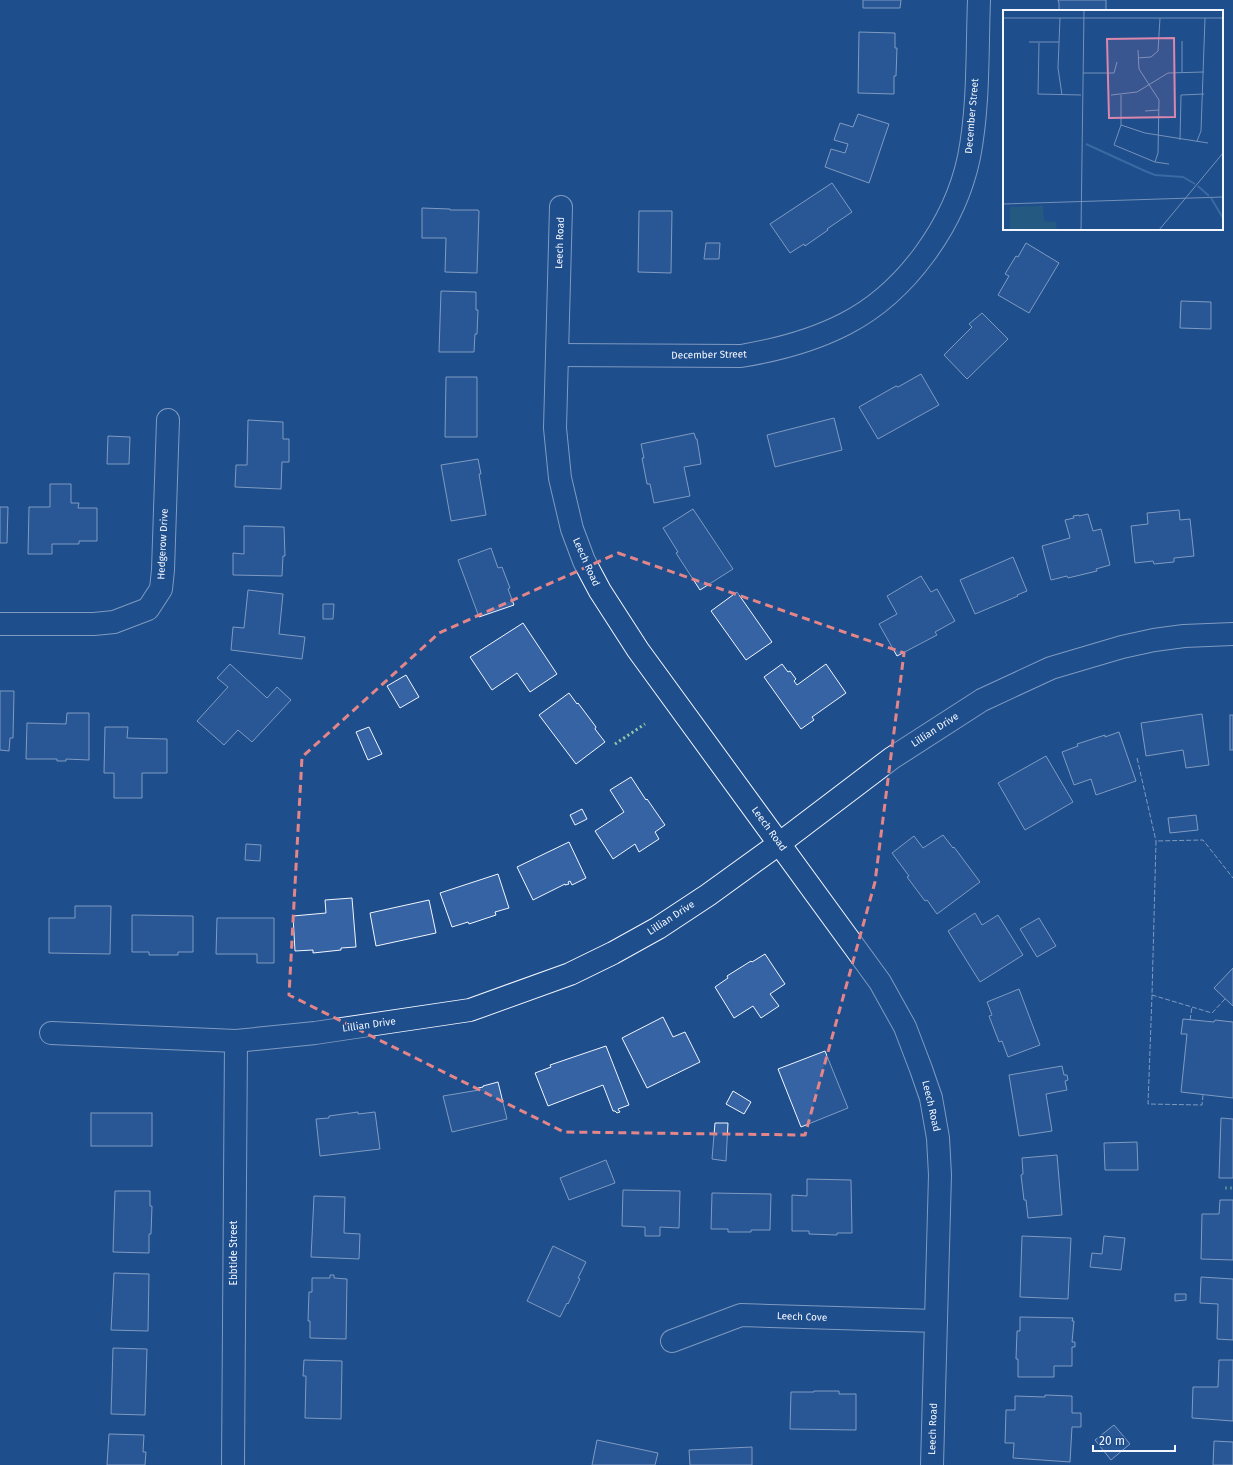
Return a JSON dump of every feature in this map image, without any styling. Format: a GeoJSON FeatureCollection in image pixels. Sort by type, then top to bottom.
{"type":"FeatureCollection","features":[{"type":"Feature","properties":{"kind":"street","name":"December Street"},"geometry":{"type":"LineString","coordinates":[[557,355],[741,356],[756,354],[789,346],[828,333],[866,312],[884,297],[901,282],[915,266],[939,234],[950,213],[960,187],[969,157],[974,117],[979,0]]}},
{"type":"Feature","properties":{"kind":"street","name":"Leech Road"},"geometry":{"type":"LineString","coordinates":[[561,207],[555,428],[560,478],[572,529],[584,561],[600,591],[638,650],[880,982],[905,1027],[931,1098],[938,1138],[940,1175],[932,1465]]}},
{"type":"Feature","properties":{"kind":"street","name":"Hedgerow Drive"},"geometry":{"type":"LineString","coordinates":[[0,624],[94,624],[114,622],[148,609],[160,589],[164,570],[168,420]]}},
{"type":"Feature","properties":{"kind":"street","name":"Lillian Drive"},"geometry":{"type":"LineString","coordinates":[[51,1033],[236,1041],[315,1033],[470,1010],[570,974],[613,953],[658,928],[708,895],[780,843],[892,758],[988,696],[1051,668],[1122,647],[1154,640],[1184,636],[1233,634]]}},
{"type":"Feature","properties":{"kind":"street","name":"Ebbtide Street"},"geometry":{"type":"LineString","coordinates":[[233,1465],[236,1041]]}},
{"type":"Feature","properties":{"kind":"street","name":"Leech Cove"},"geometry":{"type":"LineString","coordinates":[[672,1341],[741,1315],[936,1321]]}},
{"type":"Feature","properties":{"kind":"highlighted area"},"geometry":{"type":"Polygon","coordinates":[[[618,553],[904,653],[875,882],[805,1135],[564,1132],[289,995],[302,757],[439,633],[618,553]]]}},
{"type":"Feature","properties":{"kind":"building"},"geometry":{"type":"Polygon","coordinates":[[[863,0],[901,0],[900,8],[863,8],[863,0]]]}},
{"type":"Feature","properties":{"kind":"building"},"geometry":{"type":"Polygon","coordinates":[[[1058,0],[1106,0],[1106,10],[1059,10],[1058,0]]]}},
{"type":"Feature","properties":{"kind":"building"},"geometry":{"type":"Polygon","coordinates":[[[859,32],[895,33],[895,48],[897,48],[894,94],[858,93],[859,32]]]}},
{"type":"Feature","properties":{"kind":"building"},"geometry":{"type":"Polygon","coordinates":[[[858,114],[889,124],[869,183],[825,167],[831,149],[845,153],[848,144],[834,140],[840,123],[853,127],[858,114]]]}},
{"type":"Feature","properties":{"kind":"building"},"geometry":{"type":"Polygon","coordinates":[[[832,183],[852,212],[805,246],[804,244],[790,253],[770,224],[832,183]]]}},
{"type":"Feature","properties":{"kind":"building"},"geometry":{"type":"Polygon","coordinates":[[[422,208],[479,211],[477,273],[445,272],[446,238],[422,238],[422,208]]]}},
{"type":"Feature","properties":{"kind":"building"},"geometry":{"type":"Polygon","coordinates":[[[639,211],[672,211],[671,273],[638,272],[639,211]]]}},
{"type":"Feature","properties":{"kind":"building"},"geometry":{"type":"Polygon","coordinates":[[[706,243],[720,243],[719,259],[704,259],[706,243]]]}},
{"type":"Feature","properties":{"kind":"building"},"geometry":{"type":"Polygon","coordinates":[[[1026,243],[1059,263],[1029,313],[998,295],[1009,276],[1005,274],[1016,256],[1018,257],[1026,243]]]}},
{"type":"Feature","properties":{"kind":"building"},"geometry":{"type":"Polygon","coordinates":[[[441,291],[476,292],[476,310],[478,310],[477,334],[475,334],[474,352],[439,352],[441,291]]]}},
{"type":"Feature","properties":{"kind":"building"},"geometry":{"type":"Polygon","coordinates":[[[1181,301],[1211,302],[1211,329],[1180,328],[1181,301]]]}},
{"type":"Feature","properties":{"kind":"building"},"geometry":{"type":"Polygon","coordinates":[[[982,313],[1008,339],[967,379],[944,355],[972,327],[969,324],[982,313]]]}},
{"type":"Feature","properties":{"kind":"building"},"geometry":{"type":"Polygon","coordinates":[[[921,374],[939,405],[878,439],[859,407],[921,374]]]}},
{"type":"Feature","properties":{"kind":"building"},"geometry":{"type":"Polygon","coordinates":[[[446,377],[477,377],[477,437],[445,437],[446,377]]]}},
{"type":"Feature","properties":{"kind":"building"},"geometry":{"type":"Polygon","coordinates":[[[834,418],[842,450],[775,467],[767,435],[834,418]]]}},
{"type":"Feature","properties":{"kind":"building"},"geometry":{"type":"Polygon","coordinates":[[[248,420],[283,422],[283,439],[289,439],[289,462],[282,462],[281,489],[235,487],[236,465],[247,465],[248,420]]]}},
{"type":"Feature","properties":{"kind":"building"},"geometry":{"type":"Polygon","coordinates":[[[694,433],[697,439],[701,464],[684,467],[690,496],[654,503],[650,484],[647,484],[641,444],[694,433]]]}},
{"type":"Feature","properties":{"kind":"building"},"geometry":{"type":"Polygon","coordinates":[[[108,436],[130,437],[129,464],[107,464],[108,436]]]}},
{"type":"Feature","properties":{"kind":"building"},"geometry":{"type":"Polygon","coordinates":[[[478,459],[486,515],[451,521],[441,465],[478,459]]]}},
{"type":"Feature","properties":{"kind":"building"},"geometry":{"type":"Polygon","coordinates":[[[50,484],[71,484],[71,503],[79,503],[78,508],[97,508],[97,541],[79,541],[79,544],[52,544],[52,554],[28,554],[29,507],[50,507],[50,484]]]}},
{"type":"Feature","properties":{"kind":"building"},"geometry":{"type":"Polygon","coordinates":[[[0,507],[8,507],[7,543],[0,543],[0,507]]]}},
{"type":"Feature","properties":{"kind":"building"},"geometry":{"type":"Polygon","coordinates":[[[693,509],[733,569],[700,590],[676,553],[678,552],[663,528],[693,509]]]}},
{"type":"Feature","properties":{"kind":"building"},"geometry":{"type":"Polygon","coordinates":[[[1179,510],[1180,520],[1190,519],[1194,556],[1174,558],[1174,562],[1154,564],[1153,561],[1135,563],[1131,526],[1148,524],[1147,513],[1179,510]]]}},
{"type":"Feature","properties":{"kind":"building"},"geometry":{"type":"Polygon","coordinates":[[[1088,514],[1093,531],[1101,529],[1110,565],[1096,569],[1097,571],[1068,578],[1067,576],[1051,580],[1042,546],[1070,538],[1065,520],[1074,518],[1073,516],[1088,514]]]}},
{"type":"Feature","properties":{"kind":"building"},"geometry":{"type":"Polygon","coordinates":[[[244,526],[284,527],[285,556],[283,556],[282,576],[233,575],[233,553],[244,554],[244,526]]]}},
{"type":"Feature","properties":{"kind":"building"},"geometry":{"type":"Polygon","coordinates":[[[491,548],[498,568],[502,567],[510,588],[508,589],[514,605],[479,617],[458,560],[491,548]]]}},
{"type":"Feature","properties":{"kind":"building"},"geometry":{"type":"Polygon","coordinates":[[[1013,557],[1027,591],[975,614],[960,580],[1013,557]]]}},
{"type":"Feature","properties":{"kind":"building"},"geometry":{"type":"Polygon","coordinates":[[[921,576],[931,592],[937,589],[955,621],[935,632],[937,635],[897,656],[879,624],[897,614],[887,596],[921,576]]]}},
{"type":"Feature","properties":{"kind":"building"},"geometry":{"type":"Polygon","coordinates":[[[248,590],[283,594],[279,634],[305,637],[302,659],[231,650],[233,627],[244,628],[248,590]]]}},
{"type":"Feature","properties":{"kind":"building"},"geometry":{"type":"Polygon","coordinates":[[[737,592],[772,642],[746,660],[711,611],[737,592]]]}},
{"type":"Feature","properties":{"kind":"building"},"geometry":{"type":"Polygon","coordinates":[[[323,604],[334,604],[333,619],[323,619],[323,604]]]}},
{"type":"Feature","properties":{"kind":"building"},"geometry":{"type":"Polygon","coordinates":[[[523,623],[557,674],[530,692],[517,673],[492,690],[470,657],[523,623]]]}},
{"type":"Feature","properties":{"kind":"building"},"geometry":{"type":"Polygon","coordinates":[[[230,664],[267,698],[277,687],[291,700],[252,742],[238,730],[224,745],[197,721],[228,687],[217,678],[230,664]]]}},
{"type":"Feature","properties":{"kind":"building"},"geometry":{"type":"Polygon","coordinates":[[[782,664],[796,679],[794,681],[797,685],[826,664],[846,693],[812,717],[814,720],[801,729],[764,677],[782,664]]]}},
{"type":"Feature","properties":{"kind":"building"},"geometry":{"type":"Polygon","coordinates":[[[406,675],[419,697],[400,708],[387,686],[406,675]]]}},
{"type":"Feature","properties":{"kind":"building"},"geometry":{"type":"Polygon","coordinates":[[[0,691],[14,691],[13,738],[10,738],[9,751],[0,750],[0,691]]]}},
{"type":"Feature","properties":{"kind":"building"},"geometry":{"type":"Polygon","coordinates":[[[569,693],[596,727],[595,729],[605,742],[576,764],[539,715],[569,693]]]}},
{"type":"Feature","properties":{"kind":"building"},"geometry":{"type":"Polygon","coordinates":[[[67,713],[89,713],[89,760],[66,759],[66,761],[57,761],[57,759],[26,759],[27,723],[66,724],[67,713]]]}},
{"type":"Feature","properties":{"kind":"building"},"geometry":{"type":"Polygon","coordinates":[[[1202,714],[1209,765],[1186,768],[1183,750],[1146,756],[1141,723],[1202,714]]]}},
{"type":"Feature","properties":{"kind":"building"},"geometry":{"type":"Polygon","coordinates":[[[1230,715],[1233,715],[1233,750],[1230,750],[1230,715]]]}},
{"type":"Feature","properties":{"kind":"building"},"geometry":{"type":"Polygon","coordinates":[[[105,727],[128,727],[127,738],[167,739],[167,773],[142,773],[142,798],[114,798],[114,773],[104,773],[105,727]]]}},
{"type":"Feature","properties":{"kind":"building"},"geometry":{"type":"Polygon","coordinates":[[[369,727],[382,754],[368,760],[356,732],[369,727]]]}},
{"type":"Feature","properties":{"kind":"building"},"geometry":{"type":"Polygon","coordinates":[[[1119,732],[1136,781],[1096,795],[1091,779],[1074,785],[1062,752],[1078,746],[1077,744],[1119,732]]]}},
{"type":"Feature","properties":{"kind":"building"},"geometry":{"type":"Polygon","coordinates":[[[1046,756],[1073,802],[1025,830],[998,783],[1046,756]]]}},
{"type":"Feature","properties":{"kind":"building"},"geometry":{"type":"Polygon","coordinates":[[[631,777],[665,825],[655,832],[659,839],[639,852],[635,844],[613,859],[595,831],[624,812],[610,790],[631,777]]]}},
{"type":"Feature","properties":{"kind":"building"},"geometry":{"type":"Polygon","coordinates":[[[582,809],[587,819],[575,825],[570,815],[582,809]]]}},
{"type":"Feature","properties":{"kind":"building"},"geometry":{"type":"Polygon","coordinates":[[[1196,815],[1198,830],[1170,833],[1168,818],[1196,815]]]}},
{"type":"Feature","properties":{"kind":"building"},"geometry":{"type":"Polygon","coordinates":[[[943,835],[953,848],[954,847],[980,882],[937,914],[907,877],[909,876],[892,853],[914,836],[923,848],[943,835]]]}},
{"type":"Feature","properties":{"kind":"building"},"geometry":{"type":"Polygon","coordinates":[[[569,842],[586,878],[572,885],[570,881],[568,882],[569,884],[565,884],[533,900],[517,867],[569,842]]]}},
{"type":"Feature","properties":{"kind":"building"},"geometry":{"type":"Polygon","coordinates":[[[246,844],[261,845],[260,861],[245,860],[246,844]]]}},
{"type":"Feature","properties":{"kind":"building"},"geometry":{"type":"Polygon","coordinates":[[[498,874],[509,908],[495,912],[496,915],[469,924],[468,922],[452,927],[440,893],[498,874]]]}},
{"type":"Feature","properties":{"kind":"building"},"geometry":{"type":"Polygon","coordinates":[[[352,898],[356,947],[313,953],[313,950],[295,951],[293,916],[326,913],[325,900],[352,898]]]}},
{"type":"Feature","properties":{"kind":"building"},"geometry":{"type":"Polygon","coordinates":[[[429,900],[436,933],[376,946],[370,913],[429,900]]]}},
{"type":"Feature","properties":{"kind":"building"},"geometry":{"type":"Polygon","coordinates":[[[75,906],[111,906],[110,954],[49,953],[49,918],[75,918],[75,906]]]}},
{"type":"Feature","properties":{"kind":"building"},"geometry":{"type":"Polygon","coordinates":[[[975,913],[982,925],[998,915],[1023,955],[980,982],[948,931],[975,913]]]}},
{"type":"Feature","properties":{"kind":"building"},"geometry":{"type":"Polygon","coordinates":[[[132,915],[193,916],[193,952],[178,952],[178,955],[149,955],[149,952],[132,952],[132,915]]]}},
{"type":"Feature","properties":{"kind":"building"},"geometry":{"type":"Polygon","coordinates":[[[217,918],[274,918],[274,963],[257,963],[257,954],[216,954],[217,918]]]}},
{"type":"Feature","properties":{"kind":"building"},"geometry":{"type":"Polygon","coordinates":[[[1039,918],[1056,946],[1037,957],[1020,929],[1039,918]]]}},
{"type":"Feature","properties":{"kind":"building"},"geometry":{"type":"Polygon","coordinates":[[[765,954],[785,984],[770,994],[779,1006],[761,1018],[753,1006],[734,1018],[715,987],[728,978],[727,976],[765,954]]]}},
{"type":"Feature","properties":{"kind":"building"},"geometry":{"type":"Polygon","coordinates":[[[1233,968],[1233,1006],[1214,988],[1233,968]]]}},
{"type":"Feature","properties":{"kind":"building"},"geometry":{"type":"Polygon","coordinates":[[[1019,989],[1040,1045],[1008,1057],[1002,1041],[999,1042],[989,1016],[992,1015],[987,1002],[1019,989]]]}},
{"type":"Feature","properties":{"kind":"building"},"geometry":{"type":"Polygon","coordinates":[[[663,1017],[673,1037],[685,1032],[700,1062],[647,1088],[622,1038],[663,1017]]]}},
{"type":"Feature","properties":{"kind":"building"},"geometry":{"type":"Polygon","coordinates":[[[1183,1019],[1233,1022],[1233,1098],[1181,1092],[1187,1034],[1181,1034],[1183,1019]]]}},
{"type":"Feature","properties":{"kind":"building"},"geometry":{"type":"Polygon","coordinates":[[[606,1046],[629,1105],[618,1109],[620,1112],[617,1113],[613,1111],[603,1085],[548,1106],[535,1073],[551,1067],[550,1065],[606,1046]]]}},
{"type":"Feature","properties":{"kind":"building"},"geometry":{"type":"Polygon","coordinates":[[[825,1051],[848,1108],[801,1127],[778,1069],[825,1051]]]}},
{"type":"Feature","properties":{"kind":"building"},"geometry":{"type":"Polygon","coordinates":[[[1062,1066],[1064,1075],[1067,1075],[1068,1080],[1065,1081],[1067,1090],[1046,1094],[1052,1131],[1019,1136],[1009,1075],[1062,1066]]]}},
{"type":"Feature","properties":{"kind":"building"},"geometry":{"type":"Polygon","coordinates":[[[498,1082],[507,1119],[452,1132],[443,1096],[479,1090],[478,1088],[498,1082]]]}},
{"type":"Feature","properties":{"kind":"building"},"geometry":{"type":"Polygon","coordinates":[[[733,1091],[751,1102],[744,1114],[726,1104],[733,1091]]]}},
{"type":"Feature","properties":{"kind":"building"},"geometry":{"type":"Polygon","coordinates":[[[358,1112],[358,1114],[375,1112],[380,1149],[320,1156],[316,1119],[358,1112]]]}},
{"type":"Feature","properties":{"kind":"building"},"geometry":{"type":"Polygon","coordinates":[[[91,1113],[152,1113],[152,1146],[91,1146],[91,1113]]]}},
{"type":"Feature","properties":{"kind":"building"},"geometry":{"type":"Polygon","coordinates":[[[1221,1118],[1233,1119],[1233,1178],[1219,1178],[1221,1118]]]}},
{"type":"Feature","properties":{"kind":"building"},"geometry":{"type":"Polygon","coordinates":[[[715,1123],[728,1123],[726,1161],[712,1159],[715,1123]]]}},
{"type":"Feature","properties":{"kind":"building"},"geometry":{"type":"Polygon","coordinates":[[[1137,1142],[1138,1170],[1105,1170],[1104,1143],[1137,1142]]]}},
{"type":"Feature","properties":{"kind":"building"},"geometry":{"type":"Polygon","coordinates":[[[1057,1155],[1062,1215],[1028,1218],[1021,1175],[1023,1174],[1022,1158],[1057,1155]]]}},
{"type":"Feature","properties":{"kind":"building"},"geometry":{"type":"Polygon","coordinates":[[[606,1160],[615,1183],[569,1200],[560,1178],[606,1160]]]}},
{"type":"Feature","properties":{"kind":"building"},"geometry":{"type":"Polygon","coordinates":[[[807,1179],[851,1180],[852,1233],[837,1233],[837,1235],[809,1234],[809,1231],[792,1231],[792,1195],[807,1196],[807,1179]]]}},
{"type":"Feature","properties":{"kind":"building"},"geometry":{"type":"Polygon","coordinates":[[[623,1190],[680,1191],[679,1228],[660,1227],[660,1236],[645,1236],[645,1227],[622,1226],[623,1190]]]}},
{"type":"Feature","properties":{"kind":"building"},"geometry":{"type":"Polygon","coordinates":[[[115,1191],[150,1191],[150,1206],[152,1206],[151,1234],[149,1234],[149,1253],[113,1252],[115,1191]]]}},
{"type":"Feature","properties":{"kind":"building"},"geometry":{"type":"Polygon","coordinates":[[[712,1193],[771,1194],[770,1230],[728,1232],[728,1229],[711,1229],[712,1193]]]}},
{"type":"Feature","properties":{"kind":"building"},"geometry":{"type":"Polygon","coordinates":[[[314,1196],[345,1197],[344,1233],[360,1234],[359,1259],[311,1257],[314,1196]]]}},
{"type":"Feature","properties":{"kind":"building"},"geometry":{"type":"Polygon","coordinates":[[[1220,1200],[1233,1200],[1233,1260],[1201,1259],[1202,1214],[1219,1214],[1220,1200]]]}},
{"type":"Feature","properties":{"kind":"building"},"geometry":{"type":"Polygon","coordinates":[[[1022,1236],[1071,1238],[1068,1299],[1020,1297],[1022,1236]]]}},
{"type":"Feature","properties":{"kind":"building"},"geometry":{"type":"Polygon","coordinates":[[[1104,1236],[1125,1238],[1121,1270],[1090,1267],[1092,1253],[1102,1254],[1104,1236]]]}},
{"type":"Feature","properties":{"kind":"building"},"geometry":{"type":"Polygon","coordinates":[[[553,1246],[586,1262],[578,1278],[580,1279],[560,1317],[527,1301],[553,1246]]]}},
{"type":"Feature","properties":{"kind":"building"},"geometry":{"type":"Polygon","coordinates":[[[114,1273],[149,1274],[148,1331],[111,1330],[114,1273]]]}},
{"type":"Feature","properties":{"kind":"building"},"geometry":{"type":"Polygon","coordinates":[[[330,1275],[334,1275],[334,1278],[347,1279],[346,1339],[310,1338],[310,1321],[308,1321],[309,1292],[312,1292],[312,1278],[330,1278],[330,1275]]]}},
{"type":"Feature","properties":{"kind":"building"},"geometry":{"type":"Polygon","coordinates":[[[1201,1277],[1233,1279],[1233,1340],[1217,1339],[1218,1304],[1200,1303],[1201,1277]]]}},
{"type":"Feature","properties":{"kind":"building"},"geometry":{"type":"Polygon","coordinates":[[[1175,1294],[1186,1294],[1186,1300],[1175,1301],[1175,1294]]]}},
{"type":"Feature","properties":{"kind":"building"},"geometry":{"type":"Polygon","coordinates":[[[1020,1317],[1073,1318],[1072,1342],[1075,1342],[1075,1347],[1072,1347],[1072,1366],[1054,1366],[1054,1377],[1018,1377],[1018,1359],[1016,1359],[1017,1331],[1020,1331],[1020,1317]]]}},
{"type":"Feature","properties":{"kind":"building"},"geometry":{"type":"Polygon","coordinates":[[[113,1348],[147,1349],[145,1415],[111,1414],[113,1348]]]}},
{"type":"Feature","properties":{"kind":"building"},"geometry":{"type":"Polygon","coordinates":[[[304,1360],[342,1361],[341,1419],[305,1418],[306,1376],[303,1376],[304,1360]]]}},
{"type":"Feature","properties":{"kind":"building"},"geometry":{"type":"Polygon","coordinates":[[[1219,1360],[1233,1360],[1233,1421],[1192,1418],[1193,1387],[1218,1387],[1219,1360]]]}},
{"type":"Feature","properties":{"kind":"building"},"geometry":{"type":"Polygon","coordinates":[[[839,1391],[839,1394],[856,1394],[856,1430],[790,1429],[791,1392],[839,1391]]]}},
{"type":"Feature","properties":{"kind":"building"},"geometry":{"type":"Polygon","coordinates":[[[1045,1395],[1072,1396],[1072,1413],[1081,1413],[1081,1427],[1072,1427],[1070,1462],[1013,1458],[1014,1443],[1005,1443],[1006,1410],[1015,1410],[1015,1396],[1045,1397],[1045,1395]]]}},
{"type":"Feature","properties":{"kind":"building"},"geometry":{"type":"Polygon","coordinates":[[[1114,1425],[1130,1444],[1111,1460],[1095,1440],[1114,1425]]]}},
{"type":"Feature","properties":{"kind":"building"},"geometry":{"type":"Polygon","coordinates":[[[109,1434],[144,1435],[143,1452],[146,1452],[145,1465],[107,1465],[109,1434]]]}},
{"type":"Feature","properties":{"kind":"building"},"geometry":{"type":"Polygon","coordinates":[[[597,1440],[658,1453],[655,1465],[592,1465],[597,1440]]]}},
{"type":"Feature","properties":{"kind":"building"},"geometry":{"type":"Polygon","coordinates":[[[1214,1441],[1233,1442],[1233,1465],[1213,1465],[1214,1441]]]}},
{"type":"Feature","properties":{"kind":"building"},"geometry":{"type":"Polygon","coordinates":[[[752,1447],[752,1465],[690,1465],[689,1450],[752,1447]]]}},
{"type":"Feature","properties":{"kind":"hedge"},"geometry":{"type":"LineString","coordinates":[[615,744],[645,724]]}},
{"type":"Feature","properties":{"kind":"hedge"},"geometry":{"type":"LineString","coordinates":[[1225,1188],[1233,1188]]}},
{"type":"Feature","properties":{"kind":"fence"},"geometry":{"type":"LineString","coordinates":[[1137,758],[1156,841]]}},
{"type":"Feature","properties":{"kind":"fence"},"geometry":{"type":"LineString","coordinates":[[1225,999],[1212,1013],[1152,995],[1156,841],[1203,840],[1233,878]]}},
{"type":"Feature","properties":{"kind":"fence"},"geometry":{"type":"LineString","coordinates":[[1152,995],[1148,1104],[1202,1105],[1203,1095]]}},
{"type":"Feature","properties":{"kind":"fence"},"geometry":{"type":"LineString","coordinates":[[1190,1020],[1192,1007]]}}]}
